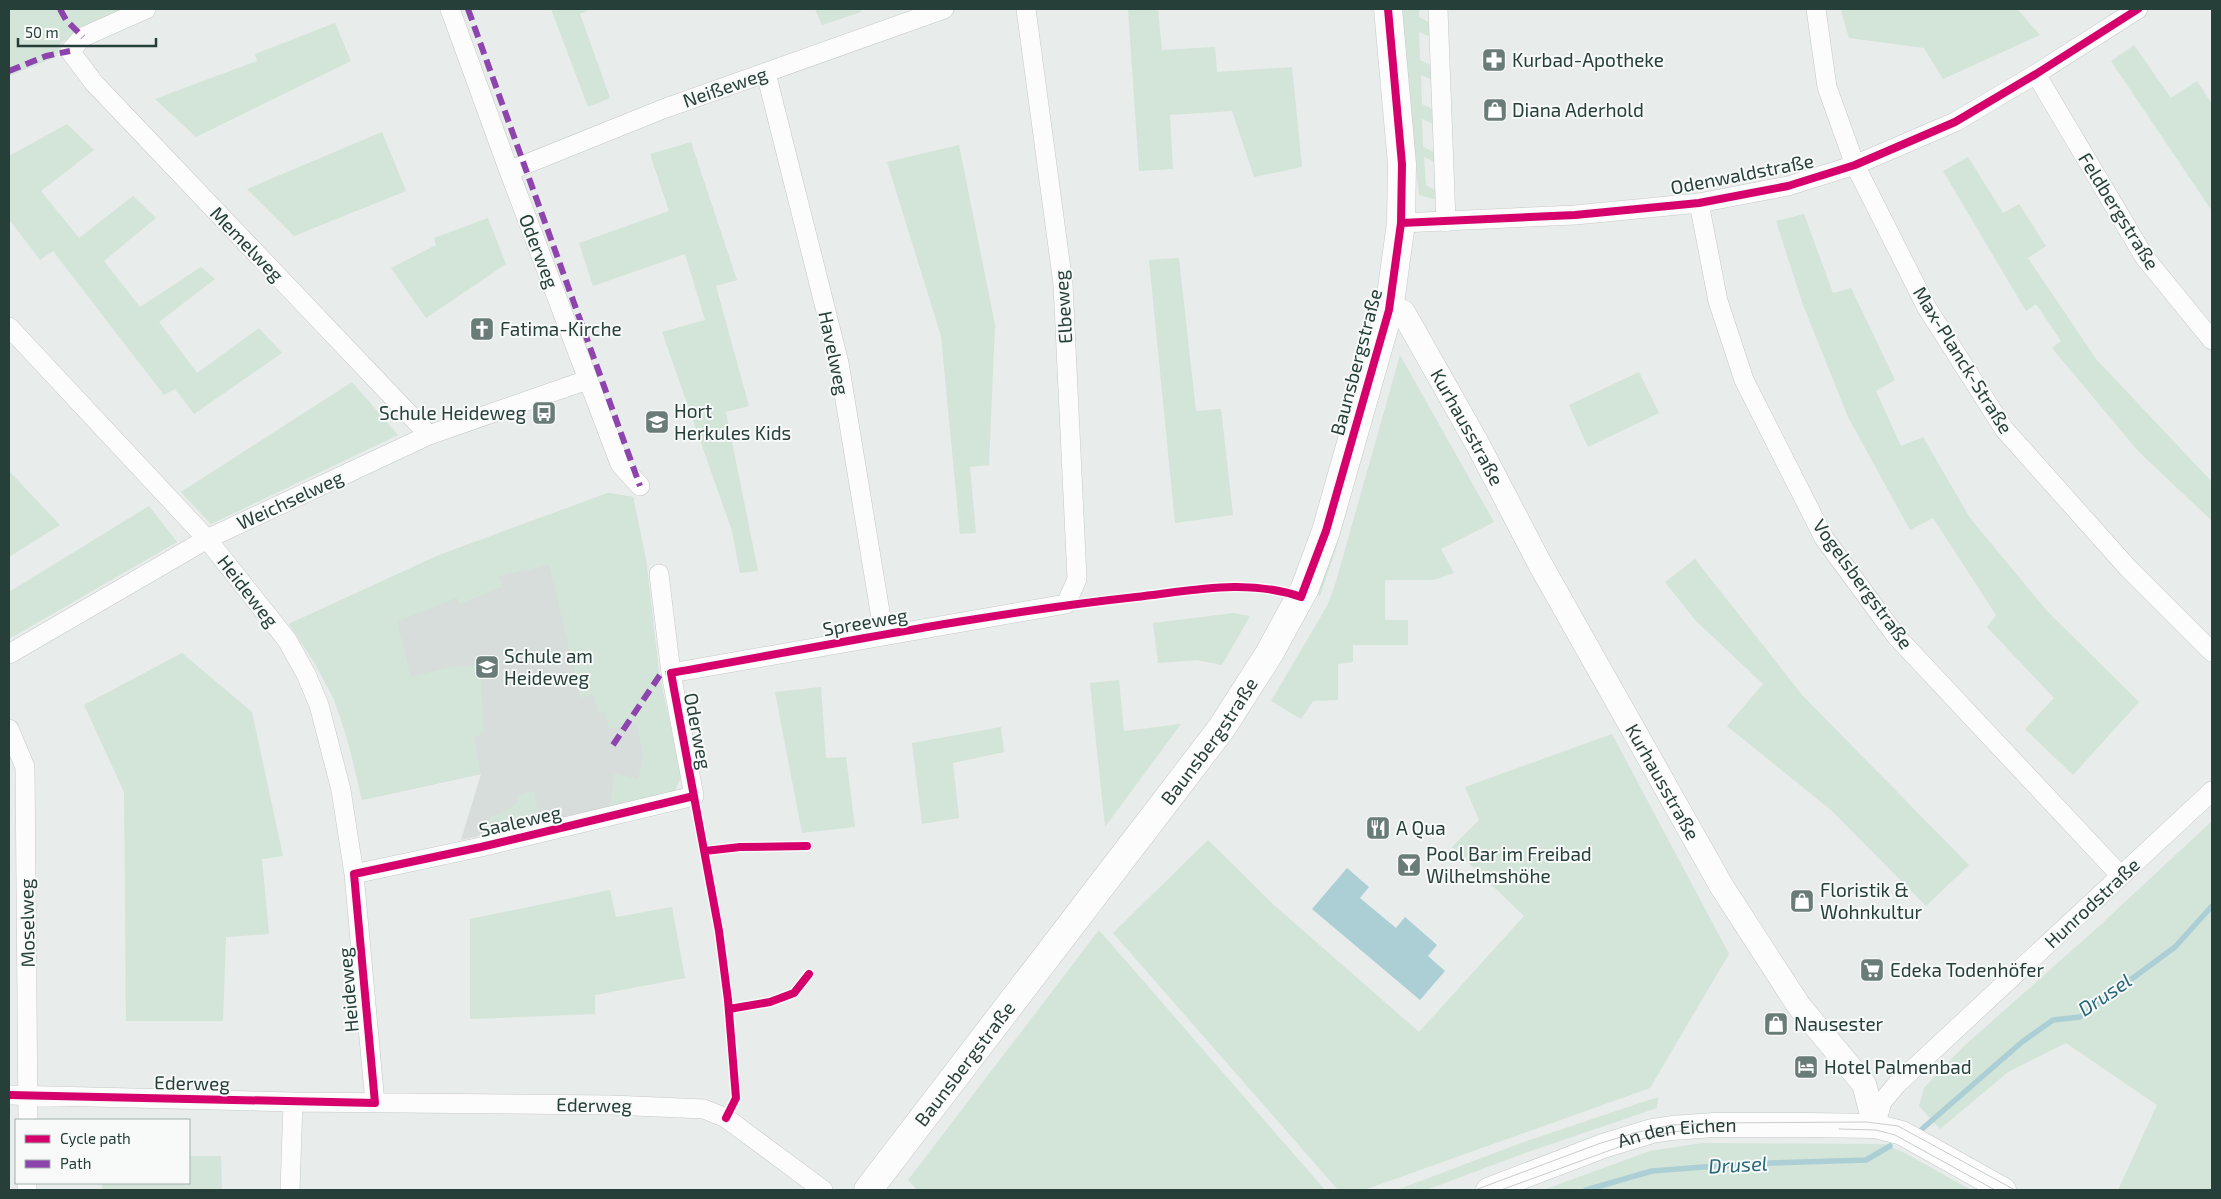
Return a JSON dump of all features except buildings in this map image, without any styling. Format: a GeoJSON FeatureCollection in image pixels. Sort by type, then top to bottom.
{"type":"FeatureCollection","features":[{"type":"Feature","properties":{"kind":"main road","name":"Baunsbergstraße"},"geometry":{"type":"LineString","coordinates":[[868,1190],[1188,775],[1235,710],[1296,607],[1326,531],[1389,310],[1401,223],[1402,164],[1388,9]]}},
{"type":"Feature","properties":{"kind":"street","name":"Memelweg"},"geometry":{"type":"LineString","coordinates":[[146,9],[83,37],[70,51],[94,83],[429,435]]}},
{"type":"Feature","properties":{"kind":"street","name":"Oderweg"},"geometry":{"type":"LineString","coordinates":[[450,9],[587,380],[620,464],[640,486]]}},
{"type":"Feature","properties":{"kind":"street","name":"Neißeweg"},"geometry":{"type":"LineString","coordinates":[[509,171],[663,109],[944,9]]}},
{"type":"Feature","properties":{"kind":"street","name":"Elbeweg"},"geometry":{"type":"LineString","coordinates":[[1026,9],[1063,284],[1077,579],[1066,604]]}},
{"type":"Feature","properties":{"kind":"street"},"geometry":{"type":"LineString","coordinates":[[1438,9],[1446,222]]}},
{"type":"Feature","properties":{"kind":"street","name":"Max-Planck-Straße"},"geometry":{"type":"LineString","coordinates":[[1816,9],[1827,87],[1855,165],[1927,308],[2004,429],[2128,568],[2212,652]]}},
{"type":"Feature","properties":{"kind":"street","name":"Odenwaldstraße"},"geometry":{"type":"LineString","coordinates":[[1401,223],[1575,215],[1699,203],[1788,186],[1855,165],[1955,122],[2036,74],[2138,9]]}},
{"type":"Feature","properties":{"kind":"street","name":"Havelweg"},"geometry":{"type":"LineString","coordinates":[[766,73],[839,363],[884,636]]}},
{"type":"Feature","properties":{"kind":"street","name":"Feldbergstraße"},"geometry":{"type":"LineString","coordinates":[[2036,74],[2146,258],[2212,340]]}},
{"type":"Feature","properties":{"kind":"street","name":"Vogelsbergstraße"},"geometry":{"type":"LineString","coordinates":[[1699,203],[1718,301],[1744,380],[1824,538],[1896,636],[2121,876]]}},
{"type":"Feature","properties":{"kind":"street","name":"Kurhausstraße"},"geometry":{"type":"LineString","coordinates":[[1389,310],[1403,312],[1478,445],[1540,564],[1722,887],[1799,1006],[1864,1084],[1875,1126]]}},
{"type":"Feature","properties":{"kind":"street","name":"Heideweg"},"geometry":{"type":"LineString","coordinates":[[9,327],[207,539],[286,640],[306,674],[318,706],[341,790],[354,874],[376,1103]]}},
{"type":"Feature","properties":{"kind":"street","name":"Weichselweg"},"geometry":{"type":"LineString","coordinates":[[9,654],[207,539],[429,435],[587,380]]}},
{"type":"Feature","properties":{"kind":"street","name":"Oderweg"},"geometry":{"type":"LineString","coordinates":[[659,574],[671,673],[694,796]]}},
{"type":"Feature","properties":{"kind":"street","name":"Spreeweg"},"geometry":{"type":"LineString","coordinates":[[671,673],[1066,604]]}},
{"type":"Feature","properties":{"kind":"street","name":"Moselweg"},"geometry":{"type":"LineString","coordinates":[[9,729],[25,767],[28,1119]]}},
{"type":"Feature","properties":{"kind":"street","name":"Hunrodstraße"},"geometry":{"type":"LineString","coordinates":[[1875,1126],[1882,1102],[1897,1084],[2212,791]]}},
{"type":"Feature","properties":{"kind":"street","name":"Saaleweg"},"geometry":{"type":"LineString","coordinates":[[354,874],[482,847],[694,796]]}},
{"type":"Feature","properties":{"kind":"street","name":"Ederweg"},"geometry":{"type":"LineString","coordinates":[[9,1095],[293,1102],[611,1105],[704,1109],[726,1118],[823,1190]]}},
{"type":"Feature","properties":{"kind":"street"},"geometry":{"type":"LineString","coordinates":[[290,1190],[293,1102]]}},
{"type":"Feature","properties":{"kind":"street","name":"An den Eichen"},"geometry":{"type":"LineString","coordinates":[[1488,1190],[1603,1146],[1652,1131],[1714,1125],[1875,1126]]}},
{"type":"Feature","properties":{"kind":"street"},"geometry":{"type":"LineString","coordinates":[[1875,1126],[1902,1133],[2004,1190]]}},
{"type":"Feature","properties":{"kind":"shaded area","name":"Schule am Heideweg"},"geometry":{"type":"Polygon","coordinates":[[[608,493],[633,497],[646,560],[659,673],[681,777],[632,802],[461,840],[481,774],[362,800],[351,750],[334,699],[313,660],[289,624],[437,556],[608,493]]]}},
{"type":"Feature","properties":{"kind":"green space"},"geometry":{"type":"Polygon","coordinates":[[[9,9],[128,9],[93,24],[61,43],[56,57],[9,76],[9,9]]]}},
{"type":"Feature","properties":{"kind":"green space"},"geometry":{"type":"Polygon","coordinates":[[[551,9],[591,9],[580,14],[610,98],[588,107],[551,9]]]}},
{"type":"Feature","properties":{"kind":"green space"},"geometry":{"type":"Polygon","coordinates":[[[815,9],[860,9],[861,12],[822,25],[815,9]]]}},
{"type":"Feature","properties":{"kind":"green space"},"geometry":{"type":"Polygon","coordinates":[[[1128,9],[1158,9],[1162,50],[1215,47],[1217,72],[1292,67],[1302,167],[1254,177],[1232,111],[1170,115],[1173,169],[1139,171],[1128,9]]]}},
{"type":"Feature","properties":{"kind":"green space"},"geometry":{"type":"Polygon","coordinates":[[[1400,9],[1419,9],[1419,17],[1432,24],[1431,37],[1419,32],[1420,60],[1433,66],[1433,80],[1421,75],[1422,104],[1434,110],[1434,124],[1422,119],[1423,147],[1436,153],[1436,163],[1424,157],[1426,185],[1438,192],[1437,200],[1419,195],[1400,9]]]}},
{"type":"Feature","properties":{"kind":"green space"},"geometry":{"type":"Polygon","coordinates":[[[1844,9],[2017,9],[2040,35],[1943,79],[1924,48],[1849,38],[1841,11],[1844,9]]]}},
{"type":"Feature","properties":{"kind":"green space"},"geometry":{"type":"Polygon","coordinates":[[[335,23],[351,61],[196,137],[155,99],[257,61],[255,54],[335,23]]]}},
{"type":"Feature","properties":{"kind":"green space"},"geometry":{"type":"Polygon","coordinates":[[[2134,45],[2171,98],[2197,81],[2212,104],[2212,211],[2111,61],[2134,45]]]}},
{"type":"Feature","properties":{"kind":"green space"},"geometry":{"type":"Polygon","coordinates":[[[67,124],[94,150],[41,191],[79,238],[133,196],[156,218],[104,261],[140,307],[201,267],[215,279],[159,322],[197,373],[259,328],[282,353],[194,414],[175,389],[164,395],[53,251],[40,260],[9,219],[9,156],[67,124]]]}},
{"type":"Feature","properties":{"kind":"green space"},"geometry":{"type":"Polygon","coordinates":[[[382,132],[406,191],[294,236],[247,189],[382,132]]]}},
{"type":"Feature","properties":{"kind":"green space"},"geometry":{"type":"Polygon","coordinates":[[[691,142],[737,280],[716,286],[749,406],[726,412],[758,571],[740,573],[732,531],[662,332],[705,320],[685,254],[593,286],[579,243],[669,211],[650,154],[691,142]]]}},
{"type":"Feature","properties":{"kind":"green space"},"geometry":{"type":"Polygon","coordinates":[[[959,145],[995,325],[989,465],[970,467],[976,533],[960,534],[941,336],[887,162],[959,145]]]}},
{"type":"Feature","properties":{"kind":"green space"},"geometry":{"type":"Polygon","coordinates":[[[1968,157],[2003,213],[2019,204],[2046,246],[2028,258],[2096,359],[2212,482],[2212,521],[2138,451],[2052,348],[2061,341],[2036,304],[2026,311],[1943,171],[1968,157]]]}},
{"type":"Feature","properties":{"kind":"green space"},"geometry":{"type":"Polygon","coordinates":[[[1804,214],[1833,293],[1851,288],[1895,380],[1876,391],[1901,446],[1923,437],[1970,518],[2048,612],[2139,702],[2073,775],[2025,729],[2054,698],[1987,627],[1996,615],[1933,518],[1910,530],[1848,417],[1803,305],[1776,221],[1804,214]]]}},
{"type":"Feature","properties":{"kind":"green space"},"geometry":{"type":"Polygon","coordinates":[[[488,218],[506,264],[426,318],[391,268],[436,245],[434,238],[488,218]]]}},
{"type":"Feature","properties":{"kind":"green space"},"geometry":{"type":"Polygon","coordinates":[[[1179,258],[1196,411],[1221,409],[1233,515],[1175,523],[1149,260],[1179,258]]]}},
{"type":"Feature","properties":{"kind":"green space"},"geometry":{"type":"Polygon","coordinates":[[[1389,354],[1391,354],[1335,552],[1320,596],[1314,592],[1389,354]]]}},
{"type":"Feature","properties":{"kind":"green space"},"geometry":{"type":"Polygon","coordinates":[[[1400,355],[1494,522],[1441,549],[1454,573],[1434,580],[1385,580],[1385,620],[1408,620],[1408,645],[1353,645],[1353,662],[1338,664],[1338,700],[1313,701],[1301,719],[1271,701],[1327,606],[1335,585],[1400,355]]]}},
{"type":"Feature","properties":{"kind":"green space"},"geometry":{"type":"Polygon","coordinates":[[[1639,372],[1659,413],[1588,447],[1569,405],[1639,372]]]}},
{"type":"Feature","properties":{"kind":"green space"},"geometry":{"type":"Polygon","coordinates":[[[352,382],[398,435],[211,524],[181,492],[352,382]]]}},
{"type":"Feature","properties":{"kind":"green space"},"geometry":{"type":"Polygon","coordinates":[[[9,471],[60,525],[9,557],[9,471]]]}},
{"type":"Feature","properties":{"kind":"green space","name":"Schule am Heideweg"},"geometry":{"type":"Polygon","coordinates":[[[608,493],[633,497],[646,560],[659,673],[681,777],[675,791],[610,807],[614,774],[638,779],[643,755],[636,723],[609,729],[605,712],[598,713],[593,695],[581,698],[549,565],[499,576],[502,587],[460,604],[457,598],[397,622],[411,677],[446,668],[480,665],[484,732],[474,738],[481,774],[362,800],[339,712],[330,690],[289,624],[437,556],[608,493]]]}},
{"type":"Feature","properties":{"kind":"green space"},"geometry":{"type":"Polygon","coordinates":[[[149,506],[177,542],[9,639],[9,592],[149,506]]]}},
{"type":"Feature","properties":{"kind":"green space"},"geometry":{"type":"Polygon","coordinates":[[[1695,559],[1803,696],[1969,865],[1926,906],[1832,811],[1727,726],[1763,684],[1695,620],[1665,582],[1695,559]]]}},
{"type":"Feature","properties":{"kind":"green space"},"geometry":{"type":"Polygon","coordinates":[[[1234,613],[1250,616],[1222,665],[1197,660],[1158,663],[1153,623],[1234,613]]]}},
{"type":"Feature","properties":{"kind":"green space"},"geometry":{"type":"Polygon","coordinates":[[[182,653],[252,712],[283,856],[262,859],[269,934],[226,937],[223,1021],[126,1021],[124,792],[84,705],[182,653]]]}},
{"type":"Feature","properties":{"kind":"green space"},"geometry":{"type":"Polygon","coordinates":[[[1119,680],[1124,731],[1181,724],[1105,827],[1090,683],[1119,680]]]}},
{"type":"Feature","properties":{"kind":"green space"},"geometry":{"type":"Polygon","coordinates":[[[821,687],[826,758],[846,757],[855,827],[802,833],[775,692],[821,687]]]}},
{"type":"Feature","properties":{"kind":"green space"},"geometry":{"type":"Polygon","coordinates":[[[1001,727],[1004,752],[953,763],[959,818],[922,824],[912,743],[1001,727]]]}},
{"type":"Feature","properties":{"kind":"green space"},"geometry":{"type":"Polygon","coordinates":[[[1612,734],[1729,954],[1650,1088],[1364,1190],[1338,1190],[1113,933],[1208,840],[1275,906],[1419,1032],[1524,916],[1452,847],[1479,820],[1465,787],[1612,734]]]}},
{"type":"Feature","properties":{"kind":"green space"},"geometry":{"type":"Polygon","coordinates":[[[534,791],[540,822],[489,834],[487,827],[490,817],[501,813],[517,803],[517,795],[534,791]]]}},
{"type":"Feature","properties":{"kind":"green space"},"geometry":{"type":"Polygon","coordinates":[[[2212,821],[2212,1190],[2118,1190],[2157,1105],[2066,1043],[2008,1072],[1940,1129],[1919,1106],[1924,1088],[1963,1047],[2096,929],[2212,821]]]}},
{"type":"Feature","properties":{"kind":"green space"},"geometry":{"type":"Polygon","coordinates":[[[610,890],[616,917],[672,907],[685,978],[595,995],[595,1014],[470,1019],[470,919],[610,890]]]}},
{"type":"Feature","properties":{"kind":"green space"},"geometry":{"type":"Polygon","coordinates":[[[1099,930],[1325,1190],[917,1190],[908,1180],[1099,930]]]}},
{"type":"Feature","properties":{"kind":"green space"},"geometry":{"type":"Polygon","coordinates":[[[1658,1097],[1657,1108],[1525,1153],[1426,1190],[1397,1190],[1521,1143],[1658,1097]]]}},
{"type":"Feature","properties":{"kind":"green space"},"geometry":{"type":"Polygon","coordinates":[[[1702,1143],[1884,1144],[1901,1151],[1971,1190],[1543,1190],[1650,1151],[1702,1143]]]}},
{"type":"Feature","properties":{"kind":"green space"},"geometry":{"type":"Polygon","coordinates":[[[190,1156],[221,1156],[222,1190],[102,1190],[102,1184],[190,1184],[190,1156]]]}},
{"type":"Feature","properties":{"kind":"water"},"geometry":{"type":"Polygon","coordinates":[[[1347,868],[1369,887],[1360,898],[1396,928],[1405,917],[1437,945],[1428,956],[1445,971],[1420,1000],[1312,909],[1347,868]]]}},
{"type":"Feature","properties":{"kind":"waterway","name":"Drusel"},"geometry":{"type":"LineString","coordinates":[[1922,1129],[2022,1042],[2053,1020],[2080,1017],[2175,947],[2212,906]]}},
{"type":"Feature","properties":{"kind":"waterway","name":"Drusel"},"geometry":{"type":"LineString","coordinates":[[1586,1190],[1652,1171],[1743,1164],[1866,1160],[1890,1146]]}},
{"type":"Feature","properties":{"kind":"tram line"},"geometry":{"type":"LineString","coordinates":[[1475,1190],[1598,1144],[1634,1133],[1671,1125],[1866,1122],[1898,1126],[2015,1190]]}},
{"type":"Feature","properties":{"kind":"tram line"},"geometry":{"type":"LineString","coordinates":[[1839,1129],[1876,1130],[1895,1135],[1995,1190]]}},
{"type":"Feature","properties":{"kind":"tram line"},"geometry":{"type":"LineString","coordinates":[[1501,1190],[1630,1143],[1656,1135],[1686,1130]]}},
{"type":"Feature","properties":{"kind":"marked path"},"geometry":{"type":"LineString","coordinates":[[60,9],[66,20],[83,37]]}},
{"type":"Feature","properties":{"kind":"marked path"},"geometry":{"type":"LineString","coordinates":[[468,9],[640,486]]}},
{"type":"Feature","properties":{"kind":"marked path"},"geometry":{"type":"LineString","coordinates":[[9,71],[46,56],[70,51]]}},
{"type":"Feature","properties":{"kind":"marked path"},"geometry":{"type":"LineString","coordinates":[[613,745],[660,675],[671,673]]}},
{"type":"Feature","properties":{"kind":"cycle path"},"geometry":{"type":"LineString","coordinates":[[726,1118],[736,1098],[728,1000],[719,931],[671,673],[961,621],[1177,592],[1240,587],[1281,591],[1301,597],[1326,531],[1389,310],[1401,223],[1402,164],[1388,9]]}},
{"type":"Feature","properties":{"kind":"cycle path"},"geometry":{"type":"LineString","coordinates":[[1401,223],[1575,215],[1699,203],[1788,186],[1855,165],[1955,122],[2036,74],[2138,9]]}},
{"type":"Feature","properties":{"kind":"cycle path"},"geometry":{"type":"LineString","coordinates":[[9,1095],[375,1103],[354,874],[481,847],[694,796]]}},
{"type":"Feature","properties":{"kind":"cycle path"},"geometry":{"type":"LineString","coordinates":[[705,851],[740,847],[807,846]]}},
{"type":"Feature","properties":{"kind":"cycle path"},"geometry":{"type":"LineString","coordinates":[[729,1009],[770,1002],[794,993],[809,974]]}},
{"type":"Feature","properties":{"kind":"place","name":"Kurbad-Apotheke"},"geometry":{"type":"Point","coordinates":[1494,60]}},
{"type":"Feature","properties":{"kind":"place","name":"Diana Aderhold"},"geometry":{"type":"Point","coordinates":[1495,110]}},
{"type":"Feature","properties":{"kind":"place","name":"Fatima-Kirche"},"geometry":{"type":"Point","coordinates":[482,329]}},
{"type":"Feature","properties":{"kind":"place","name":"Schule Heideweg"},"geometry":{"type":"Point","coordinates":[544,413]}},
{"type":"Feature","properties":{"kind":"place","name":"Hort Herkules Kids"},"geometry":{"type":"Point","coordinates":[657,422]}},
{"type":"Feature","properties":{"kind":"place","name":"Schule am Heideweg"},"geometry":{"type":"Point","coordinates":[487,667]}},
{"type":"Feature","properties":{"kind":"place","name":"A Qua"},"geometry":{"type":"Point","coordinates":[1378,828]}},
{"type":"Feature","properties":{"kind":"place","name":"Pool Bar im Freibad Wilhelmshöhe"},"geometry":{"type":"Point","coordinates":[1409,865]}},
{"type":"Feature","properties":{"kind":"place","name":"Floristik & Wohnkultur"},"geometry":{"type":"Point","coordinates":[1802,901]}},
{"type":"Feature","properties":{"kind":"place","name":"Edeka Todenhöfer"},"geometry":{"type":"Point","coordinates":[1872,970]}},
{"type":"Feature","properties":{"kind":"place","name":"Nausester"},"geometry":{"type":"Point","coordinates":[1776,1024]}},
{"type":"Feature","properties":{"kind":"place","name":"Hotel Palmenbad"},"geometry":{"type":"Point","coordinates":[1806,1067]}}]}
